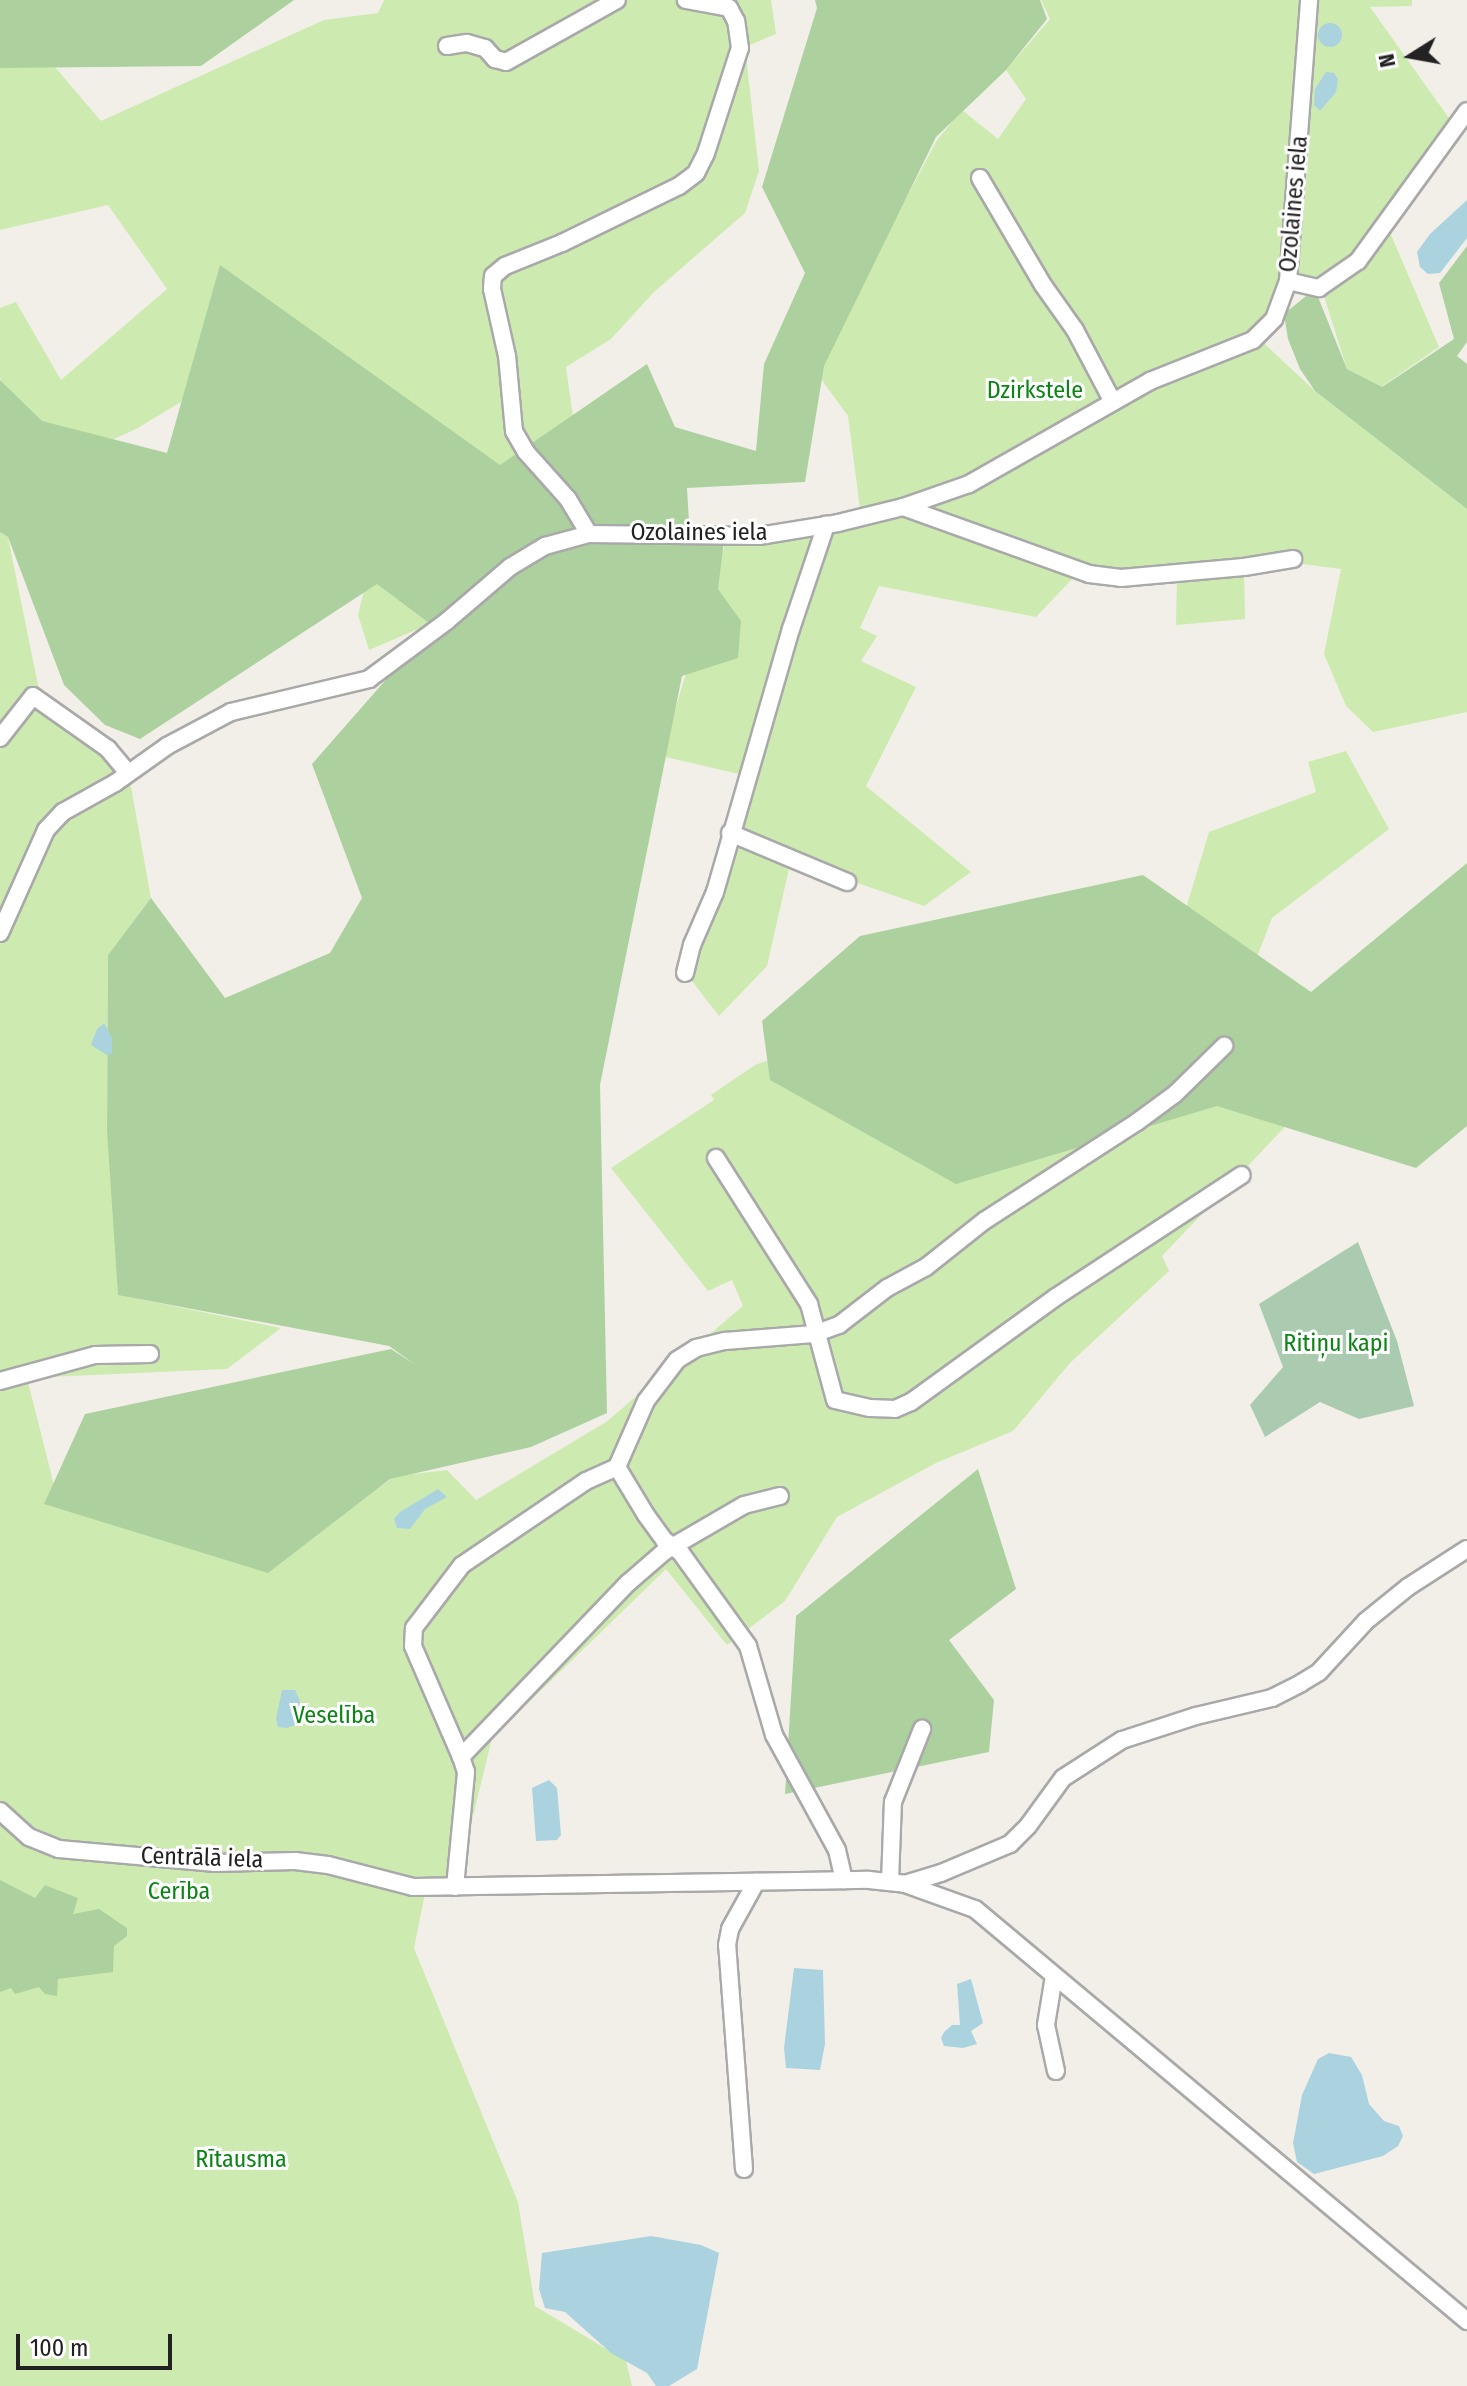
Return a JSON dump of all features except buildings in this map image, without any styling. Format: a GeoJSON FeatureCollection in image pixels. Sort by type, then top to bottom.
{"type":"FeatureCollection","features":[{"type":"Feature","properties":{"kind":"street"},"geometry":{"type":"LineString","coordinates":[[447,46],[467,43],[485,48],[495,59],[506,62],[617,0]]}},
{"type":"Feature","properties":{"kind":"street"},"geometry":{"type":"LineString","coordinates":[[589,534],[568,499],[526,452],[514,431],[507,356],[492,289],[493,276],[505,266],[562,243],[679,186],[696,173],[706,153],[740,48],[736,21],[729,8],[686,0]]}},
{"type":"Feature","properties":{"kind":"street","name":"Ozolaines iela"},"geometry":{"type":"LineString","coordinates":[[0,933],[46,830],[63,812],[167,746],[231,712],[369,679],[447,621],[510,567],[545,546],[589,534],[728,538],[826,525],[903,507],[969,484],[1150,381],[1253,340],[1274,319],[1288,281],[1309,0]]}},
{"type":"Feature","properties":{"kind":"street"},"geometry":{"type":"LineString","coordinates":[[1288,281],[1319,288],[1358,261],[1467,111]]}},
{"type":"Feature","properties":{"kind":"street"},"geometry":{"type":"LineString","coordinates":[[980,178],[1043,285],[1075,330],[1113,402]]}},
{"type":"Feature","properties":{"kind":"street"},"geometry":{"type":"LineString","coordinates":[[903,507],[1089,574],[1121,578],[1244,567],[1293,559]]}},
{"type":"Feature","properties":{"kind":"street"},"geometry":{"type":"LineString","coordinates":[[685,973],[692,945],[715,892],[730,833],[826,525]]}},
{"type":"Feature","properties":{"kind":"street"},"geometry":{"type":"LineString","coordinates":[[0,738],[33,696],[108,749],[128,773]]}},
{"type":"Feature","properties":{"kind":"street"},"geometry":{"type":"LineString","coordinates":[[730,833],[847,882]]}},
{"type":"Feature","properties":{"kind":"street"},"geometry":{"type":"LineString","coordinates":[[455,1887],[466,1772],[413,1646],[414,1628],[462,1565],[586,1481],[617,1467],[646,1401],[677,1360],[696,1348],[725,1341],[814,1334],[839,1325],[887,1288],[926,1267],[984,1221],[1137,1122],[1175,1094],[1224,1046]]}},
{"type":"Feature","properties":{"kind":"street"},"geometry":{"type":"LineString","coordinates":[[716,1158],[809,1304],[814,1334],[835,1400],[870,1408],[895,1409],[911,1402],[1056,1297],[1242,1175]]}},
{"type":"Feature","properties":{"kind":"street"},"geometry":{"type":"LineString","coordinates":[[0,1381],[95,1355],[150,1354]]}},
{"type":"Feature","properties":{"kind":"street"},"geometry":{"type":"LineString","coordinates":[[617,1467],[646,1515],[681,1553],[748,1646],[774,1735],[837,1850],[844,1880]]}},
{"type":"Feature","properties":{"kind":"street"},"geometry":{"type":"LineString","coordinates":[[461,1757],[628,1583],[673,1547],[744,1505],[780,1496]]}},
{"type":"Feature","properties":{"kind":"street"},"geometry":{"type":"LineString","coordinates":[[897,1883],[941,1873],[1010,1844],[1028,1826],[1063,1778],[1122,1740],[1196,1716],[1272,1698],[1301,1683],[1319,1672],[1366,1621],[1408,1587],[1467,1549]]}},
{"type":"Feature","properties":{"kind":"street"},"geometry":{"type":"LineString","coordinates":[[897,1883],[893,1802],[922,1729]]}},
{"type":"Feature","properties":{"kind":"street","name":"Centrālā iela"},"geometry":{"type":"LineString","coordinates":[[0,1811],[29,1837],[59,1849],[215,1863],[295,1861],[328,1865],[413,1887],[844,1880],[897,1883]]}},
{"type":"Feature","properties":{"kind":"street"},"geometry":{"type":"LineString","coordinates":[[941,1873],[942,1897]]}},
{"type":"Feature","properties":{"kind":"street"},"geometry":{"type":"LineString","coordinates":[[744,2169],[727,1945],[730,1929],[756,1882]]}},
{"type":"Feature","properties":{"kind":"street"},"geometry":{"type":"LineString","coordinates":[[897,1883],[975,1909],[1467,2321]]}},
{"type":"Feature","properties":{"kind":"street"},"geometry":{"type":"LineString","coordinates":[[1054,1976],[1046,2025],[1056,2071]]}},
{"type":"Feature","properties":{"kind":"green space"},"geometry":{"type":"Polygon","coordinates":[[[0,0],[294,0],[201,66],[0,68],[0,0]]]}},
{"type":"Feature","properties":{"kind":"green space"},"geometry":{"type":"Polygon","coordinates":[[[384,0],[771,0],[776,34],[745,47],[759,171],[745,213],[654,292],[611,339],[566,367],[588,523],[439,620],[369,650],[358,615],[365,586],[244,364],[136,429],[28,478],[0,377],[0,308],[16,302],[61,380],[167,289],[108,205],[0,230],[0,28],[14,19],[101,121],[324,20],[378,13],[384,0]]]}},
{"type":"Feature","properties":{"kind":"green space"},"geometry":{"type":"Polygon","coordinates":[[[815,0],[1040,0],[1047,19],[1006,70],[936,137],[824,366],[805,482],[687,488],[690,538],[724,541],[718,589],[741,621],[738,658],[682,676],[600,1085],[607,1413],[531,1447],[390,1479],[268,1573],[44,1504],[85,1414],[391,1349],[416,1365],[389,1346],[118,1295],[107,1131],[108,955],[151,898],[225,998],[330,953],[362,898],[312,764],[433,626],[377,584],[140,739],[105,725],[64,685],[8,537],[0,532],[0,380],[42,421],[167,453],[220,265],[500,465],[647,364],[675,427],[756,451],[764,364],[805,273],[762,187],[817,8],[815,0]]]}},
{"type":"Feature","properties":{"kind":"green space","name":"Dzirkstele"},"geometry":{"type":"Polygon","coordinates":[[[1041,0],[1412,0],[1412,6],[1370,7],[1451,121],[1389,230],[1439,347],[1381,387],[1347,369],[1321,287],[1284,278],[1266,319],[1253,333],[1315,391],[1467,509],[1467,712],[1373,732],[1346,706],[1324,654],[1341,569],[1295,563],[1244,571],[1245,619],[1176,625],[1177,580],[1074,577],[1036,617],[879,586],[860,628],[877,636],[861,661],[916,687],[866,786],[971,872],[924,906],[791,860],[767,966],[719,1016],[678,963],[710,891],[739,774],[661,756],[727,538],[861,517],[848,416],[815,371],[937,140],[962,110],[998,139],[1026,99],[1006,70],[1050,19],[1041,0]]]}},
{"type":"Feature","properties":{"kind":"green space"},"geometry":{"type":"Polygon","coordinates":[[[1467,246],[1467,342],[1457,356],[1467,364],[1467,509],[1315,391],[1300,369],[1288,339],[1284,314],[1306,296],[1318,297],[1347,369],[1382,387],[1454,339],[1439,283],[1467,246]]]}},
{"type":"Feature","properties":{"kind":"green space"},"geometry":{"type":"Polygon","coordinates":[[[0,532],[8,537],[40,695],[104,736],[126,759],[151,898],[108,955],[107,1131],[139,1299],[281,1328],[227,1369],[27,1378],[60,1509],[323,1528],[395,1476],[447,1470],[476,1500],[606,1422],[743,1306],[732,1280],[708,1291],[611,1168],[714,1100],[711,1095],[755,1065],[837,1036],[1155,1011],[1209,832],[1316,792],[1308,762],[1346,751],[1389,829],[1272,918],[1251,973],[1341,1068],[1162,1256],[1169,1271],[1070,1363],[1013,1431],[936,1463],[837,1517],[785,1601],[727,1645],[666,1569],[492,1738],[467,1841],[465,1874],[458,1875],[455,1887],[427,1884],[414,1948],[518,2202],[535,2306],[626,2361],[632,2386],[0,2386],[0,532]]]}},
{"type":"Feature","properties":{"kind":"green space"},"geometry":{"type":"Polygon","coordinates":[[[1467,863],[1467,1126],[1416,1168],[1217,1106],[956,1184],[770,1080],[762,1021],[860,936],[1143,875],[1311,992],[1467,863]]]}},
{"type":"Feature","properties":{"kind":"green space","name":"Ritiņu kapi"},"geometry":{"type":"Polygon","coordinates":[[[1358,1242],[1397,1341],[1414,1406],[1359,1419],[1320,1402],[1265,1437],[1250,1405],[1283,1367],[1259,1304],[1358,1242]]]}},
{"type":"Feature","properties":{"kind":"green space"},"geometry":{"type":"Polygon","coordinates":[[[978,1469],[1016,1589],[949,1640],[994,1700],[989,1752],[785,1794],[796,1616],[978,1469]]]}},
{"type":"Feature","properties":{"kind":"green space"},"geometry":{"type":"Polygon","coordinates":[[[0,1880],[35,1898],[45,1885],[78,1898],[73,1914],[99,1909],[127,1928],[127,1936],[114,1946],[113,1972],[58,1979],[57,1996],[45,1994],[39,1987],[15,1994],[11,1988],[0,1992],[0,1880]]]}},
{"type":"Feature","properties":{"kind":"water"},"geometry":{"type":"Polygon","coordinates":[[[1330,23],[1339,26],[1342,35],[1339,44],[1330,47],[1321,44],[1318,35],[1321,26],[1330,23]]]}},
{"type":"Feature","properties":{"kind":"water"},"geometry":{"type":"Polygon","coordinates":[[[1326,72],[1334,73],[1338,79],[1336,92],[1320,111],[1314,105],[1315,89],[1326,72]]]}},
{"type":"Feature","properties":{"kind":"water"},"geometry":{"type":"Polygon","coordinates":[[[1467,200],[1467,238],[1440,273],[1428,274],[1420,267],[1417,252],[1430,234],[1467,200]]]}},
{"type":"Feature","properties":{"kind":"water"},"geometry":{"type":"Polygon","coordinates":[[[104,1023],[112,1038],[112,1053],[107,1055],[91,1045],[97,1029],[104,1023]]]}},
{"type":"Feature","properties":{"kind":"water"},"geometry":{"type":"Polygon","coordinates":[[[438,1489],[447,1497],[425,1509],[410,1529],[397,1528],[394,1519],[400,1512],[438,1489]]]}},
{"type":"Feature","properties":{"kind":"water"},"geometry":{"type":"Polygon","coordinates":[[[282,1690],[295,1690],[300,1701],[295,1725],[287,1728],[278,1727],[276,1719],[282,1690]]]}},
{"type":"Feature","properties":{"kind":"water"},"geometry":{"type":"Polygon","coordinates":[[[549,1780],[557,1788],[561,1835],[557,1840],[536,1841],[532,1788],[549,1780]]]}},
{"type":"Feature","properties":{"kind":"water"},"geometry":{"type":"Polygon","coordinates":[[[794,1968],[823,1970],[825,2044],[820,2070],[786,2068],[784,2048],[794,1968]]]}},
{"type":"Feature","properties":{"kind":"water"},"geometry":{"type":"Polygon","coordinates":[[[971,1979],[983,2023],[971,2031],[977,2044],[963,2048],[944,2046],[941,2038],[944,2032],[952,2025],[960,2025],[957,1984],[971,1979]]]}},
{"type":"Feature","properties":{"kind":"water"},"geometry":{"type":"Polygon","coordinates":[[[1329,2053],[1351,2057],[1362,2075],[1369,2104],[1384,2121],[1399,2126],[1403,2136],[1398,2146],[1383,2156],[1314,2174],[1297,2162],[1293,2143],[1302,2095],[1318,2059],[1329,2053]]]}},
{"type":"Feature","properties":{"kind":"water"},"geometry":{"type":"Polygon","coordinates":[[[651,2236],[701,2245],[719,2253],[697,2369],[669,2386],[656,2386],[647,2373],[611,2353],[565,2312],[545,2308],[539,2289],[542,2253],[651,2236]]]}},
{"type":"Feature","properties":{"kind":"park label","name":"Veselība"},"geometry":{"type":"Point","coordinates":[334,1716]}},
{"type":"Feature","properties":{"kind":"park label","name":"Cerība"},"geometry":{"type":"Point","coordinates":[179,1892]}},
{"type":"Feature","properties":{"kind":"park label","name":"Rītausma"},"geometry":{"type":"Point","coordinates":[241,2160]}}]}
